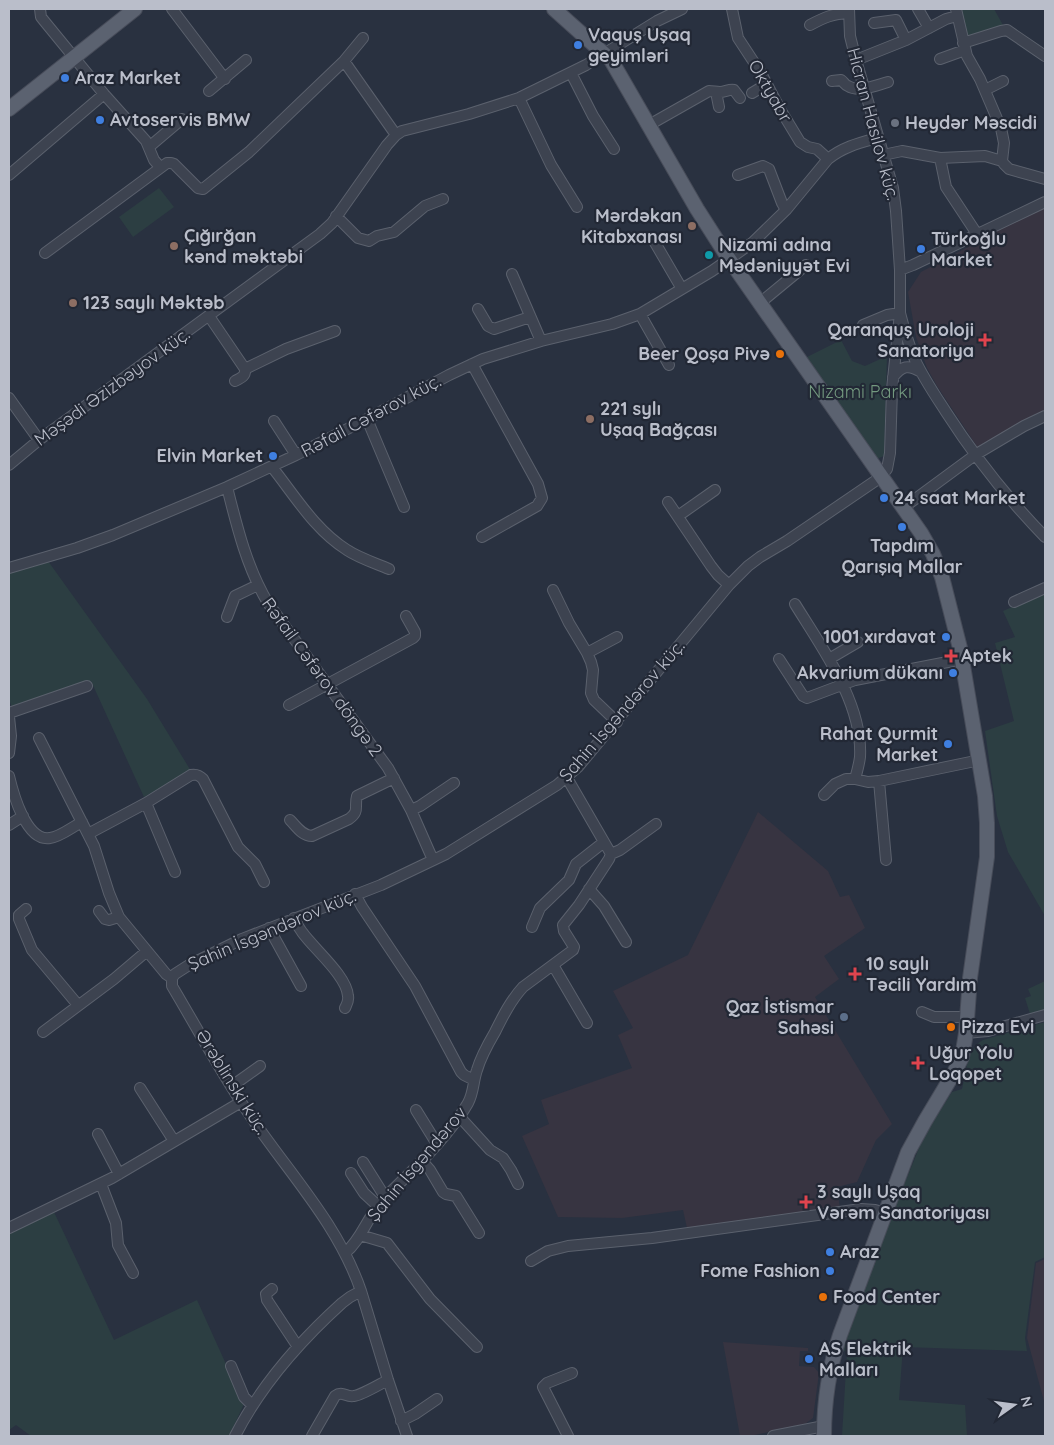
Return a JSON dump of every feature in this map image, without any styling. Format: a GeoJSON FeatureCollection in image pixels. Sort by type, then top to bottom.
{"type":"FeatureCollection","features":[{"type":"Feature","properties":{"kind":"main road"},"geometry":{"type":"LineString","coordinates":[[9,109],[135,9]]}},
{"type":"Feature","properties":{"kind":"main road"},"geometry":{"type":"LineString","coordinates":[[554,9],[614,64],[729,259],[921,533],[937,564],[949,600],[963,659],[987,811],[986,870],[970,978],[963,1052],[959,1064],[924,1120],[911,1146],[885,1213],[835,1351],[826,1390],[824,1431]]}},
{"type":"Feature","properties":{"kind":"street"},"geometry":{"type":"LineString","coordinates":[[40,9],[41,17],[104,94],[146,141],[154,160],[160,167]]}},
{"type":"Feature","properties":{"kind":"street"},"geometry":{"type":"LineString","coordinates":[[172,9],[225,79]]}},
{"type":"Feature","properties":{"kind":"street"},"geometry":{"type":"LineString","coordinates":[[344,61],[396,135],[402,131],[469,114],[519,98],[571,73],[605,54],[657,20],[682,9]]}},
{"type":"Feature","properties":{"kind":"street","name":"Oktyabr"},"geometry":{"type":"LineString","coordinates":[[732,9],[738,38],[800,142],[808,147],[817,149],[828,159]]}},
{"type":"Feature","properties":{"kind":"street"},"geometry":{"type":"LineString","coordinates":[[918,9],[929,28]]}},
{"type":"Feature","properties":{"kind":"street"},"geometry":{"type":"LineString","coordinates":[[810,25],[825,16],[849,11]]}},
{"type":"Feature","properties":{"kind":"street","name":"Hicran Hasilov küç."},"geometry":{"type":"LineString","coordinates":[[849,11],[850,36],[894,197],[900,270],[900,313],[893,377],[890,453],[887,469],[881,476]]}},
{"type":"Feature","properties":{"kind":"street"},"geometry":{"type":"LineString","coordinates":[[856,60],[906,40],[949,18],[956,12],[964,47],[1001,128],[1004,143],[1002,161]]}},
{"type":"Feature","properties":{"kind":"street"},"geometry":{"type":"LineString","coordinates":[[874,24],[896,20],[906,40]]}},
{"type":"Feature","properties":{"kind":"street"},"geometry":{"type":"LineString","coordinates":[[940,60],[964,47],[1007,30],[1045,56]]}},
{"type":"Feature","properties":{"kind":"street"},"geometry":{"type":"LineString","coordinates":[[45,253],[167,163],[174,164],[198,188],[203,189],[249,152],[344,61],[363,38]]}},
{"type":"Feature","properties":{"kind":"street"},"geometry":{"type":"LineString","coordinates":[[209,91],[246,60]]}},
{"type":"Feature","properties":{"kind":"street"},"geometry":{"type":"LineString","coordinates":[[571,73],[593,116],[614,149]]}},
{"type":"Feature","properties":{"kind":"street"},"geometry":{"type":"LineString","coordinates":[[832,81],[842,80],[848,86],[863,88],[888,82]]}},
{"type":"Feature","properties":{"kind":"street"},"geometry":{"type":"LineString","coordinates":[[985,90],[1003,81]]}},
{"type":"Feature","properties":{"kind":"street"},"geometry":{"type":"LineString","coordinates":[[752,93],[767,84]]}},
{"type":"Feature","properties":{"kind":"street"},"geometry":{"type":"LineString","coordinates":[[649,125],[709,91],[734,90],[740,98]]}},
{"type":"Feature","properties":{"kind":"street"},"geometry":{"type":"LineString","coordinates":[[716,92],[719,107]]}},
{"type":"Feature","properties":{"kind":"street"},"geometry":{"type":"LineString","coordinates":[[9,175],[104,94]]}},
{"type":"Feature","properties":{"kind":"street"},"geometry":{"type":"LineString","coordinates":[[519,98],[551,165],[577,207]]}},
{"type":"Feature","properties":{"kind":"street"},"geometry":{"type":"LineString","coordinates":[[149,147],[182,119]]}},
{"type":"Feature","properties":{"kind":"street","name":"Məşədi Əzizbəyov küç."},"geometry":{"type":"LineString","coordinates":[[9,465],[39,440],[320,234],[332,223],[396,135]]}},
{"type":"Feature","properties":{"kind":"street","name":"Rəfail Cəfərov küç."},"geometry":{"type":"LineString","coordinates":[[9,568],[77,548],[113,535],[227,487],[296,455],[472,364],[501,353],[612,324],[640,314],[752,243],[786,210],[828,159],[846,147],[877,138]]}},
{"type":"Feature","properties":{"kind":"street"},"geometry":{"type":"LineString","coordinates":[[883,156],[902,151],[940,158],[985,156],[1002,161],[1009,169],[1045,179]]}},
{"type":"Feature","properties":{"kind":"street"},"geometry":{"type":"LineString","coordinates":[[940,158],[946,187],[977,234]]}},
{"type":"Feature","properties":{"kind":"street"},"geometry":{"type":"LineString","coordinates":[[738,175],[757,168],[766,167],[771,173],[786,210]]}},
{"type":"Feature","properties":{"kind":"street"},"geometry":{"type":"LineString","coordinates":[[336,216],[358,238],[369,241],[378,236],[394,232],[425,206],[443,199]]}},
{"type":"Feature","properties":{"kind":"street"},"geometry":{"type":"LineString","coordinates":[[900,270],[1045,202]]}},
{"type":"Feature","properties":{"kind":"street"},"geometry":{"type":"LineString","coordinates":[[654,241],[682,289]]}},
{"type":"Feature","properties":{"kind":"street"},"geometry":{"type":"LineString","coordinates":[[760,303],[806,265]]}},
{"type":"Feature","properties":{"kind":"street"},"geometry":{"type":"LineString","coordinates":[[512,274],[541,342]]}},
{"type":"Feature","properties":{"kind":"street"},"geometry":{"type":"LineString","coordinates":[[478,308],[488,326],[494,329],[530,317]]}},
{"type":"Feature","properties":{"kind":"street"},"geometry":{"type":"LineString","coordinates":[[863,325],[887,315],[900,313],[910,346],[931,390],[974,455],[1045,537]]}},
{"type":"Feature","properties":{"kind":"street"},"geometry":{"type":"LineString","coordinates":[[640,314],[669,365]]}},
{"type":"Feature","properties":{"kind":"street"},"geometry":{"type":"LineString","coordinates":[[209,316],[245,369],[243,376],[235,381]]}},
{"type":"Feature","properties":{"kind":"street"},"geometry":{"type":"LineString","coordinates":[[245,369],[286,349],[335,331]]}},
{"type":"Feature","properties":{"kind":"street"},"geometry":{"type":"LineString","coordinates":[[472,364],[538,484],[542,498],[537,506],[482,537]]}},
{"type":"Feature","properties":{"kind":"street"},"geometry":{"type":"LineString","coordinates":[[893,377],[899,370],[906,367],[912,367],[921,372]]}},
{"type":"Feature","properties":{"kind":"street"},"geometry":{"type":"LineString","coordinates":[[9,398],[39,440]]}},
{"type":"Feature","properties":{"kind":"street"},"geometry":{"type":"LineString","coordinates":[[903,508],[974,455],[1016,430],[1045,416]]}},
{"type":"Feature","properties":{"kind":"street"},"geometry":{"type":"LineString","coordinates":[[367,419],[404,507]]}},
{"type":"Feature","properties":{"kind":"street"},"geometry":{"type":"LineString","coordinates":[[274,420],[296,455]]}},
{"type":"Feature","properties":{"kind":"street"},"geometry":{"type":"LineString","coordinates":[[272,467],[327,535],[348,550],[389,569]]}},
{"type":"Feature","properties":{"kind":"street","name":"Şahin İsgəndərov küç."},"geometry":{"type":"LineString","coordinates":[[172,978],[179,970],[203,957],[269,928],[392,880],[433,860],[557,786],[578,767],[729,585],[748,566],[881,476]]}},
{"type":"Feature","properties":{"kind":"street","name":"Rəfail Cəfərov döngə 2"},"geometry":{"type":"LineString","coordinates":[[227,487],[241,539],[258,585],[268,603],[394,778],[411,810],[433,860]]}},
{"type":"Feature","properties":{"kind":"street"},"geometry":{"type":"LineString","coordinates":[[678,516],[715,490]]}},
{"type":"Feature","properties":{"kind":"street"},"geometry":{"type":"LineString","coordinates":[[668,502],[711,566],[729,585]]}},
{"type":"Feature","properties":{"kind":"street"},"geometry":{"type":"LineString","coordinates":[[227,617],[235,596],[258,585]]}},
{"type":"Feature","properties":{"kind":"street"},"geometry":{"type":"LineString","coordinates":[[1014,602],[1045,588]]}},
{"type":"Feature","properties":{"kind":"street"},"geometry":{"type":"LineString","coordinates":[[553,590],[587,652],[593,670],[591,693],[598,705],[616,722]]}},
{"type":"Feature","properties":{"kind":"street"},"geometry":{"type":"LineString","coordinates":[[796,604],[829,659],[842,684],[853,712],[858,729],[860,759],[855,779]]}},
{"type":"Feature","properties":{"kind":"street"},"geometry":{"type":"LineString","coordinates":[[289,705],[413,638],[415,632],[406,616]]}},
{"type":"Feature","properties":{"kind":"street"},"geometry":{"type":"LineString","coordinates":[[587,652],[617,637]]}},
{"type":"Feature","properties":{"kind":"street"},"geometry":{"type":"LineString","coordinates":[[829,659],[858,642]]}},
{"type":"Feature","properties":{"kind":"street"},"geometry":{"type":"LineString","coordinates":[[779,659],[803,696],[807,698],[855,680],[963,659]]}},
{"type":"Feature","properties":{"kind":"street"},"geometry":{"type":"LineString","coordinates":[[9,753],[11,736],[9,715],[87,686]]}},
{"type":"Feature","properties":{"kind":"street","name":"Ərəblinski küç."},"geometry":{"type":"LineString","coordinates":[[39,738],[88,834],[119,917],[166,974],[172,978],[172,986],[241,1102],[308,1193],[345,1253],[362,1291],[388,1380],[407,1436]]}},
{"type":"Feature","properties":{"kind":"street"},"geometry":{"type":"LineString","coordinates":[[824,795],[840,781],[846,779],[868,782],[879,781],[980,760]]}},
{"type":"Feature","properties":{"kind":"street"},"geometry":{"type":"LineString","coordinates":[[88,834],[146,804],[190,775],[196,774],[203,779],[238,847],[255,864],[264,882]]}},
{"type":"Feature","properties":{"kind":"street"},"geometry":{"type":"LineString","coordinates":[[9,776],[23,816],[32,830],[42,838],[54,837],[82,822]]}},
{"type":"Feature","properties":{"kind":"street"},"geometry":{"type":"LineString","coordinates":[[290,820],[303,834],[312,836],[349,819],[354,815],[358,796],[394,778]]}},
{"type":"Feature","properties":{"kind":"street"},"geometry":{"type":"LineString","coordinates":[[567,778],[611,854],[620,850],[656,824]]}},
{"type":"Feature","properties":{"kind":"street"},"geometry":{"type":"LineString","coordinates":[[879,781],[886,860]]}},
{"type":"Feature","properties":{"kind":"street"},"geometry":{"type":"LineString","coordinates":[[411,810],[454,783]]}},
{"type":"Feature","properties":{"kind":"street"},"geometry":{"type":"LineString","coordinates":[[146,804],[175,872]]}},
{"type":"Feature","properties":{"kind":"street"},"geometry":{"type":"LineString","coordinates":[[9,825],[23,816]]}},
{"type":"Feature","properties":{"kind":"street"},"geometry":{"type":"LineString","coordinates":[[532,927],[540,908],[568,880],[576,864],[604,842]]}},
{"type":"Feature","properties":{"kind":"street","name":"Şahin İsgəndərov"},"geometry":{"type":"LineString","coordinates":[[345,1253],[360,1235],[378,1206],[422,1161],[469,1103],[480,1059],[510,1003],[523,987],[574,950],[564,931],[563,925],[611,854]]}},
{"type":"Feature","properties":{"kind":"street"},"geometry":{"type":"LineString","coordinates":[[589,889],[604,906],[626,942]]}},
{"type":"Feature","properties":{"kind":"street"},"geometry":{"type":"LineString","coordinates":[[355,894],[415,986],[462,1072],[474,1080]]}},
{"type":"Feature","properties":{"kind":"street"},"geometry":{"type":"LineString","coordinates":[[26,909],[19,915],[19,919],[32,950],[78,1005]]}},
{"type":"Feature","properties":{"kind":"street"},"geometry":{"type":"LineString","coordinates":[[99,911],[108,920],[119,917]]}},
{"type":"Feature","properties":{"kind":"street"},"geometry":{"type":"LineString","coordinates":[[294,918],[302,932],[334,968],[343,982],[348,996],[348,1001],[344,1008]]}},
{"type":"Feature","properties":{"kind":"street"},"geometry":{"type":"LineString","coordinates":[[269,928],[301,986]]}},
{"type":"Feature","properties":{"kind":"street"},"geometry":{"type":"LineString","coordinates":[[43,1032],[114,978],[147,950]]}},
{"type":"Feature","properties":{"kind":"street"},"geometry":{"type":"LineString","coordinates":[[553,965],[587,1023]]}},
{"type":"Feature","properties":{"kind":"street"},"geometry":{"type":"LineString","coordinates":[[922,1012],[934,1017],[967,1017]]}},
{"type":"Feature","properties":{"kind":"street"},"geometry":{"type":"LineString","coordinates":[[966,1033],[988,1031],[1045,1015]]}},
{"type":"Feature","properties":{"kind":"street"},"geometry":{"type":"LineString","coordinates":[[232,1086],[260,1066]]}},
{"type":"Feature","properties":{"kind":"street"},"geometry":{"type":"LineString","coordinates":[[140,1088],[174,1141]]}},
{"type":"Feature","properties":{"kind":"street"},"geometry":{"type":"LineString","coordinates":[[9,1228],[101,1184],[241,1102]]}},
{"type":"Feature","properties":{"kind":"street"},"geometry":{"type":"LineString","coordinates":[[416,1110],[437,1144]]}},
{"type":"Feature","properties":{"kind":"street"},"geometry":{"type":"LineString","coordinates":[[459,1116],[490,1150],[503,1158],[518,1184]]}},
{"type":"Feature","properties":{"kind":"street"},"geometry":{"type":"LineString","coordinates":[[98,1134],[119,1174]]}},
{"type":"Feature","properties":{"kind":"street"},"geometry":{"type":"LineString","coordinates":[[422,1161],[430,1170],[443,1192],[456,1196],[479,1233]]}},
{"type":"Feature","properties":{"kind":"street"},"geometry":{"type":"LineString","coordinates":[[364,1162],[386,1197]]}},
{"type":"Feature","properties":{"kind":"street"},"geometry":{"type":"LineString","coordinates":[[351,1173],[364,1193],[378,1206]]}},
{"type":"Feature","properties":{"kind":"street"},"geometry":{"type":"LineString","coordinates":[[101,1184],[116,1223],[118,1246],[133,1273]]}},
{"type":"Feature","properties":{"kind":"street"},"geometry":{"type":"LineString","coordinates":[[531,1261],[548,1251],[568,1246],[652,1238],[861,1209],[885,1213]]}},
{"type":"Feature","properties":{"kind":"street"},"geometry":{"type":"LineString","coordinates":[[360,1235],[383,1241],[390,1246],[430,1299],[476,1347]]}},
{"type":"Feature","properties":{"kind":"street"},"geometry":{"type":"LineString","coordinates":[[272,1289],[266,1294],[267,1300],[298,1346]]}},
{"type":"Feature","properties":{"kind":"street"},"geometry":{"type":"LineString","coordinates":[[234,1436],[252,1405],[298,1346],[342,1303],[362,1291]]}},
{"type":"Feature","properties":{"kind":"street"},"geometry":{"type":"LineString","coordinates":[[231,1366],[244,1397],[252,1405]]}},
{"type":"Feature","properties":{"kind":"street"},"geometry":{"type":"LineString","coordinates":[[568,1436],[543,1387],[547,1383],[572,1373]]}},
{"type":"Feature","properties":{"kind":"street"},"geometry":{"type":"LineString","coordinates":[[312,1436],[338,1393],[341,1392],[348,1396],[355,1396],[388,1380]]}},
{"type":"Feature","properties":{"kind":"street"},"geometry":{"type":"LineString","coordinates":[[401,1421],[438,1399]]}},
{"type":"Feature","properties":{"kind":"street"},"geometry":{"type":"LineString","coordinates":[[773,1436],[824,1431]]}},
{"type":"Feature","properties":{"kind":"shaded area"},"geometry":{"type":"Polygon","coordinates":[[[1045,206],[1045,412],[978,448],[927,368],[916,337],[908,292],[921,272],[1045,206]]]}},
{"type":"Feature","properties":{"kind":"shaded area"},"geometry":{"type":"Polygon","coordinates":[[[758,812],[828,871],[840,897],[849,895],[865,928],[824,956],[839,979],[815,997],[892,1124],[876,1140],[857,1182],[837,1187],[840,1209],[687,1228],[683,1210],[622,1218],[558,1217],[522,1136],[549,1124],[541,1100],[632,1068],[618,1035],[633,1028],[613,991],[688,955],[758,812]]]}},
{"type":"Feature","properties":{"kind":"shaded area"},"geometry":{"type":"Polygon","coordinates":[[[1045,1259],[1045,1405],[1027,1338],[1036,1263],[1045,1259]]]}},
{"type":"Feature","properties":{"kind":"shaded area"},"geometry":{"type":"Polygon","coordinates":[[[723,1342],[808,1348],[808,1351],[800,1351],[799,1366],[814,1367],[819,1373],[813,1418],[805,1424],[750,1436],[740,1436],[723,1342]]]}},
{"type":"Feature","properties":{"kind":"green space"},"geometry":{"type":"Polygon","coordinates":[[[959,9],[994,9],[1003,25],[999,29],[966,40],[959,9]]]}},
{"type":"Feature","properties":{"kind":"green space"},"geometry":{"type":"Polygon","coordinates":[[[159,188],[174,207],[133,237],[119,217],[159,188]]]}},
{"type":"Feature","properties":{"kind":"green space","name":"Nizami Parkı"},"geometry":{"type":"Polygon","coordinates":[[[841,340],[852,361],[865,366],[887,356],[884,456],[874,460],[807,357],[841,340]]]}},
{"type":"Feature","properties":{"kind":"green space"},"geometry":{"type":"Polygon","coordinates":[[[48,561],[147,699],[191,771],[144,797],[91,681],[12,708],[9,699],[9,572],[48,561]]]}},
{"type":"Feature","properties":{"kind":"green space"},"geometry":{"type":"Polygon","coordinates":[[[1045,592],[1045,916],[1008,852],[997,816],[985,731],[1014,721],[995,643],[1015,637],[1003,611],[1045,592]]]}},
{"type":"Feature","properties":{"kind":"green space"},"geometry":{"type":"Polygon","coordinates":[[[1045,981],[1045,1009],[1030,1014],[1025,998],[1031,996],[1028,989],[1045,981]]]}},
{"type":"Feature","properties":{"kind":"green space"},"geometry":{"type":"Polygon","coordinates":[[[1045,1022],[1045,1257],[1035,1262],[1025,1338],[1027,1351],[903,1347],[899,1400],[965,1405],[967,1436],[842,1436],[847,1353],[842,1349],[924,1136],[952,1092],[962,1089],[970,1055],[978,1044],[983,1040],[1045,1022]]]}},
{"type":"Feature","properties":{"kind":"green space"},"geometry":{"type":"Polygon","coordinates":[[[54,1212],[114,1340],[197,1300],[244,1404],[229,1436],[31,1436],[16,1425],[9,1430],[9,1233],[54,1212]]]}},
{"type":"Feature","properties":{"kind":"place","name":"Vaquş Uşaq geyimləri"},"geometry":{"type":"Point","coordinates":[578,45]}},
{"type":"Feature","properties":{"kind":"place","name":"Araz Market"},"geometry":{"type":"Point","coordinates":[65,78]}},
{"type":"Feature","properties":{"kind":"place","name":"Avtoservis BMW"},"geometry":{"type":"Point","coordinates":[100,120]}},
{"type":"Feature","properties":{"kind":"place","name":"Heydər Məscidi"},"geometry":{"type":"Point","coordinates":[895,123]}},
{"type":"Feature","properties":{"kind":"place","name":"Mərdəkan Kitabxanası"},"geometry":{"type":"Point","coordinates":[692,226]}},
{"type":"Feature","properties":{"kind":"place","name":"Çığırğan kənd məktəbi"},"geometry":{"type":"Point","coordinates":[174,246]}},
{"type":"Feature","properties":{"kind":"place","name":"Türkoğlu Market"},"geometry":{"type":"Point","coordinates":[921,249]}},
{"type":"Feature","properties":{"kind":"place","name":"Nizami adına Mədəniyyət Evi"},"geometry":{"type":"Point","coordinates":[709,255]}},
{"type":"Feature","properties":{"kind":"place","name":"123 saylı Məktəb"},"geometry":{"type":"Point","coordinates":[73,303]}},
{"type":"Feature","properties":{"kind":"place","name":"Qaranquş Uroloji Sanatoriya"},"geometry":{"type":"Point","coordinates":[985,340]}},
{"type":"Feature","properties":{"kind":"place","name":"Beer Qoşa Pivə"},"geometry":{"type":"Point","coordinates":[780,354]}},
{"type":"Feature","properties":{"kind":"place","name":"221 sylı Uşaq Bağçası"},"geometry":{"type":"Point","coordinates":[590,419]}},
{"type":"Feature","properties":{"kind":"place","name":"Elvin Market"},"geometry":{"type":"Point","coordinates":[273,456]}},
{"type":"Feature","properties":{"kind":"place","name":"24 saat Market"},"geometry":{"type":"Point","coordinates":[884,498]}},
{"type":"Feature","properties":{"kind":"place","name":"Tapdım Qarışıq Mallar"},"geometry":{"type":"Point","coordinates":[902,527]}},
{"type":"Feature","properties":{"kind":"place","name":"1001 xırdavat"},"geometry":{"type":"Point","coordinates":[946,637]}},
{"type":"Feature","properties":{"kind":"place","name":"Aptek"},"geometry":{"type":"Point","coordinates":[951,656]}},
{"type":"Feature","properties":{"kind":"place","name":"Akvarium dükanı"},"geometry":{"type":"Point","coordinates":[953,673]}},
{"type":"Feature","properties":{"kind":"place","name":"Rahat Qurmit Market"},"geometry":{"type":"Point","coordinates":[948,744]}},
{"type":"Feature","properties":{"kind":"place","name":"10 saylı Təcili Yardım"},"geometry":{"type":"Point","coordinates":[855,974]}},
{"type":"Feature","properties":{"kind":"place","name":"Qaz İstismar Sahəsi"},"geometry":{"type":"Point","coordinates":[844,1017]}},
{"type":"Feature","properties":{"kind":"place","name":"Pizza Evi"},"geometry":{"type":"Point","coordinates":[951,1027]}},
{"type":"Feature","properties":{"kind":"place","name":"Uğur Yolu Loqopet"},"geometry":{"type":"Point","coordinates":[918,1063]}},
{"type":"Feature","properties":{"kind":"place","name":"3 saylı Uşaq Vərəm Sanatoriyası"},"geometry":{"type":"Point","coordinates":[806,1202]}},
{"type":"Feature","properties":{"kind":"place","name":"Araz"},"geometry":{"type":"Point","coordinates":[830,1252]}},
{"type":"Feature","properties":{"kind":"place","name":"Fome Fashion"},"geometry":{"type":"Point","coordinates":[830,1271]}},
{"type":"Feature","properties":{"kind":"place","name":"Food Center"},"geometry":{"type":"Point","coordinates":[823,1297]}},
{"type":"Feature","properties":{"kind":"place","name":"AS Elektrik Malları"},"geometry":{"type":"Point","coordinates":[809,1359]}}]}
